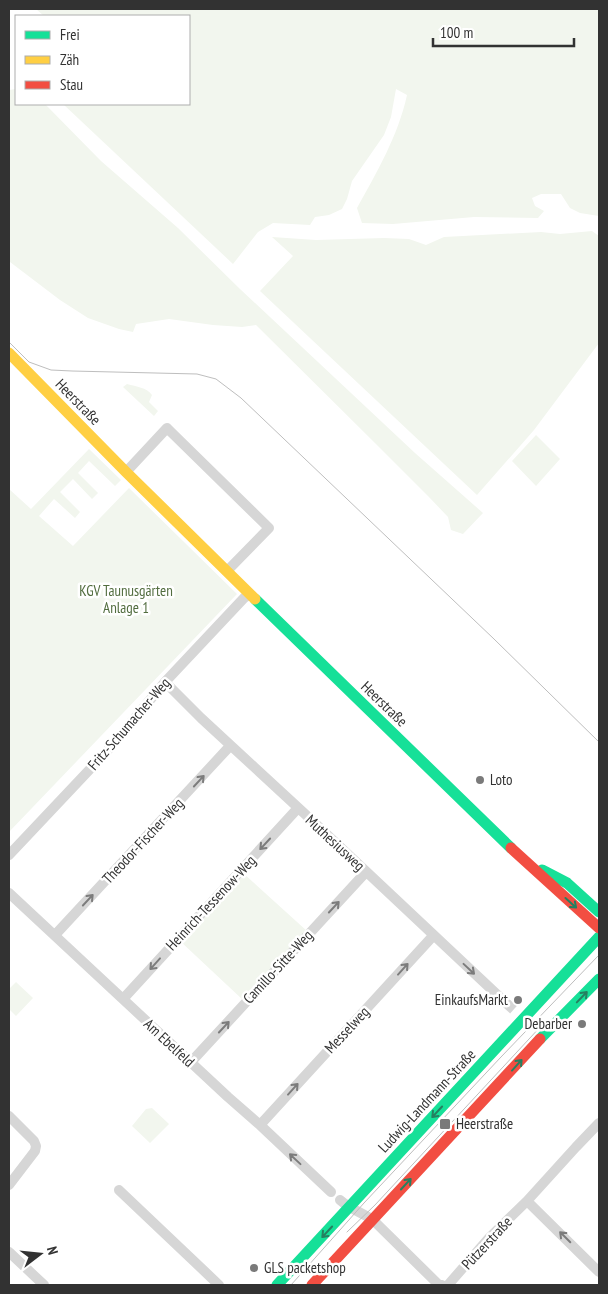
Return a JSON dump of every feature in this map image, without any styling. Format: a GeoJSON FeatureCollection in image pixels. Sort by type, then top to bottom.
{"type":"FeatureCollection","features":[{"type":"Feature","properties":{"kind":"main road","name":"Heerstraße"},"geometry":{"type":"LineString","coordinates":[[9,353],[250,594],[503,840],[599,928]]}},
{"type":"Feature","properties":{"kind":"main road","name":"Heerstraße"},"geometry":{"type":"LineString","coordinates":[[522,856],[549,874],[567,883],[599,912]]}},
{"type":"Feature","properties":{"kind":"main road","name":"Ludwig-Landmann-Straße"},"geometry":{"type":"LineString","coordinates":[[277,1285],[344,1204],[518,1016],[599,937]]}},
{"type":"Feature","properties":{"kind":"main road"},"geometry":{"type":"LineString","coordinates":[[312,1285],[539,1040],[599,979]]}},
{"type":"Feature","properties":{"kind":"street"},"geometry":{"type":"LineString","coordinates":[[126,472],[167,428],[269,528],[227,571]]}},
{"type":"Feature","properties":{"kind":"street","name":"Fritz-Schumacher-Weg"},"geometry":{"type":"LineString","coordinates":[[9,854],[109,749],[165,682],[244,598],[250,594]]}},
{"type":"Feature","properties":{"kind":"street","name":"Muthesiusweg"},"geometry":{"type":"LineString","coordinates":[[165,682],[230,746],[506,1003]]}},
{"type":"Feature","properties":{"kind":"street","name":"Theodor-Fischer-Weg"},"geometry":{"type":"LineString","coordinates":[[55,936],[230,746]]}},
{"type":"Feature","properties":{"kind":"street","name":"Heinrich-Tessenow-Weg"},"geometry":{"type":"LineString","coordinates":[[123,999],[298,808]]}},
{"type":"Feature","properties":{"kind":"street","name":"Camillo-Sitte-Weg"},"geometry":{"type":"LineString","coordinates":[[191,1062],[366,872]]}},
{"type":"Feature","properties":{"kind":"street","name":"Am Ebelfeld"},"geometry":{"type":"LineString","coordinates":[[9,893],[331,1192]]}},
{"type":"Feature","properties":{"kind":"street","name":"Messelweg"},"geometry":{"type":"LineString","coordinates":[[260,1125],[433,936]]}},
{"type":"Feature","properties":{"kind":"street"},"geometry":{"type":"LineString","coordinates":[[9,1116],[36,1146],[35,1151],[9,1185]]}},
{"type":"Feature","properties":{"kind":"street","name":"Pützerstraße"},"geometry":{"type":"LineString","coordinates":[[448,1285],[489,1238],[527,1201],[599,1123]]}},
{"type":"Feature","properties":{"kind":"street"},"geometry":{"type":"LineString","coordinates":[[119,1190],[219,1285]]}},
{"type":"Feature","properties":{"kind":"street"},"geometry":{"type":"LineString","coordinates":[[527,1201],[599,1272]]}},
{"type":"Feature","properties":{"kind":"street"},"geometry":{"type":"LineString","coordinates":[[344,1204],[373,1220],[438,1284],[442,1285]]}},
{"type":"Feature","properties":{"kind":"street"},"geometry":{"type":"LineString","coordinates":[[9,1252],[44,1285]]}},
{"type":"Feature","properties":{"kind":"green space"},"geometry":{"type":"Polygon","coordinates":[[[36,9],[599,9],[599,216],[580,213],[570,208],[561,194],[541,194],[532,198],[535,206],[544,211],[538,218],[474,217],[393,224],[362,223],[357,208],[392,139],[407,95],[396,89],[391,117],[384,135],[352,181],[342,209],[329,215],[315,217],[310,225],[273,223],[258,232],[233,264],[64,105],[190,105],[190,15],[43,15],[36,9]]]}},
{"type":"Feature","properties":{"kind":"green space"},"geometry":{"type":"Polygon","coordinates":[[[15,89],[15,105],[46,105],[101,161],[178,228],[240,289],[415,453],[483,513],[463,534],[451,530],[448,517],[256,325],[242,327],[213,325],[169,319],[136,324],[133,332],[119,329],[88,318],[60,300],[10,262],[9,90],[15,89]]]}},
{"type":"Feature","properties":{"kind":"green space"},"geometry":{"type":"Polygon","coordinates":[[[592,231],[599,236],[599,343],[534,430],[477,495],[260,291],[293,256],[272,237],[316,240],[409,239],[426,245],[444,237],[541,232],[560,234],[592,231]]]}},
{"type":"Feature","properties":{"kind":"green space"},"geometry":{"type":"Polygon","coordinates":[[[127,384],[150,392],[152,395],[149,402],[158,411],[154,416],[123,387],[127,384]]]}},
{"type":"Feature","properties":{"kind":"green space"},"geometry":{"type":"Polygon","coordinates":[[[536,435],[560,459],[536,486],[512,461],[536,435]]]}},
{"type":"Feature","properties":{"kind":"green space","name":"KGV Taunusgärten Anlage 1"},"geometry":{"type":"Polygon","coordinates":[[[89,449],[121,480],[115,486],[89,461],[78,473],[98,493],[92,499],[73,479],[60,492],[80,512],[75,518],[54,499],[39,516],[73,546],[129,488],[237,594],[9,832],[9,489],[31,509],[89,449]]]}},
{"type":"Feature","properties":{"kind":"green space"},"geometry":{"type":"Polygon","coordinates":[[[243,873],[307,931],[243,1000],[180,941],[243,873]]]}},
{"type":"Feature","properties":{"kind":"green space"},"geometry":{"type":"Polygon","coordinates":[[[16,982],[33,998],[16,1016],[9,1009],[9,989],[16,982]]]}},
{"type":"Feature","properties":{"kind":"green space"},"geometry":{"type":"Polygon","coordinates":[[[152,1108],[169,1124],[150,1143],[132,1126],[146,1109],[152,1108]]]}},
{"type":"Feature","properties":{"kind":"tunnel"},"geometry":{"type":"LineString","coordinates":[[506,1003],[515,1011]]}},
{"type":"Feature","properties":{"kind":"tram line"},"geometry":{"type":"LineString","coordinates":[[9,342],[29,362],[51,370],[197,374],[216,379],[241,398],[494,639],[599,742]]}},
{"type":"Feature","properties":{"kind":"tram line"},"geometry":{"type":"LineString","coordinates":[[291,1285],[364,1203],[599,955]]}},
{"type":"Feature","properties":{"kind":"tram line"},"geometry":{"type":"LineString","coordinates":[[347,1232],[375,1205],[542,1025]]}},
{"type":"Feature","properties":{"kind":"traffic: fast"},"geometry":{"type":"LineString","coordinates":[[255,599],[511,848]]}},
{"type":"Feature","properties":{"kind":"traffic: fast"},"geometry":{"type":"LineString","coordinates":[[542,870],[567,883],[599,912]]}},
{"type":"Feature","properties":{"kind":"traffic: fast"},"geometry":{"type":"LineString","coordinates":[[277,1285],[599,937]]}},
{"type":"Feature","properties":{"kind":"traffic: fast"},"geometry":{"type":"LineString","coordinates":[[540,1039],[599,979]]}},
{"type":"Feature","properties":{"kind":"traffic: slow"},"geometry":{"type":"LineString","coordinates":[[9,353],[255,599]]}},
{"type":"Feature","properties":{"kind":"traffic: jam"},"geometry":{"type":"LineString","coordinates":[[511,848],[599,928]]}},
{"type":"Feature","properties":{"kind":"traffic: jam"},"geometry":{"type":"LineString","coordinates":[[312,1285],[540,1039]]}},
{"type":"Feature","properties":{"kind":"place","name":"Loto"},"geometry":{"type":"Point","coordinates":[480,780]}},
{"type":"Feature","properties":{"kind":"place","name":"EinkaufsMarkt"},"geometry":{"type":"Point","coordinates":[518,1000]}},
{"type":"Feature","properties":{"kind":"place","name":"Debarber"},"geometry":{"type":"Point","coordinates":[582,1024]}},
{"type":"Feature","properties":{"kind":"place","name":"Heerstraße"},"geometry":{"type":"Point","coordinates":[445,1124]}},
{"type":"Feature","properties":{"kind":"place","name":"GLS packetshop"},"geometry":{"type":"Point","coordinates":[254,1268]}}]}
